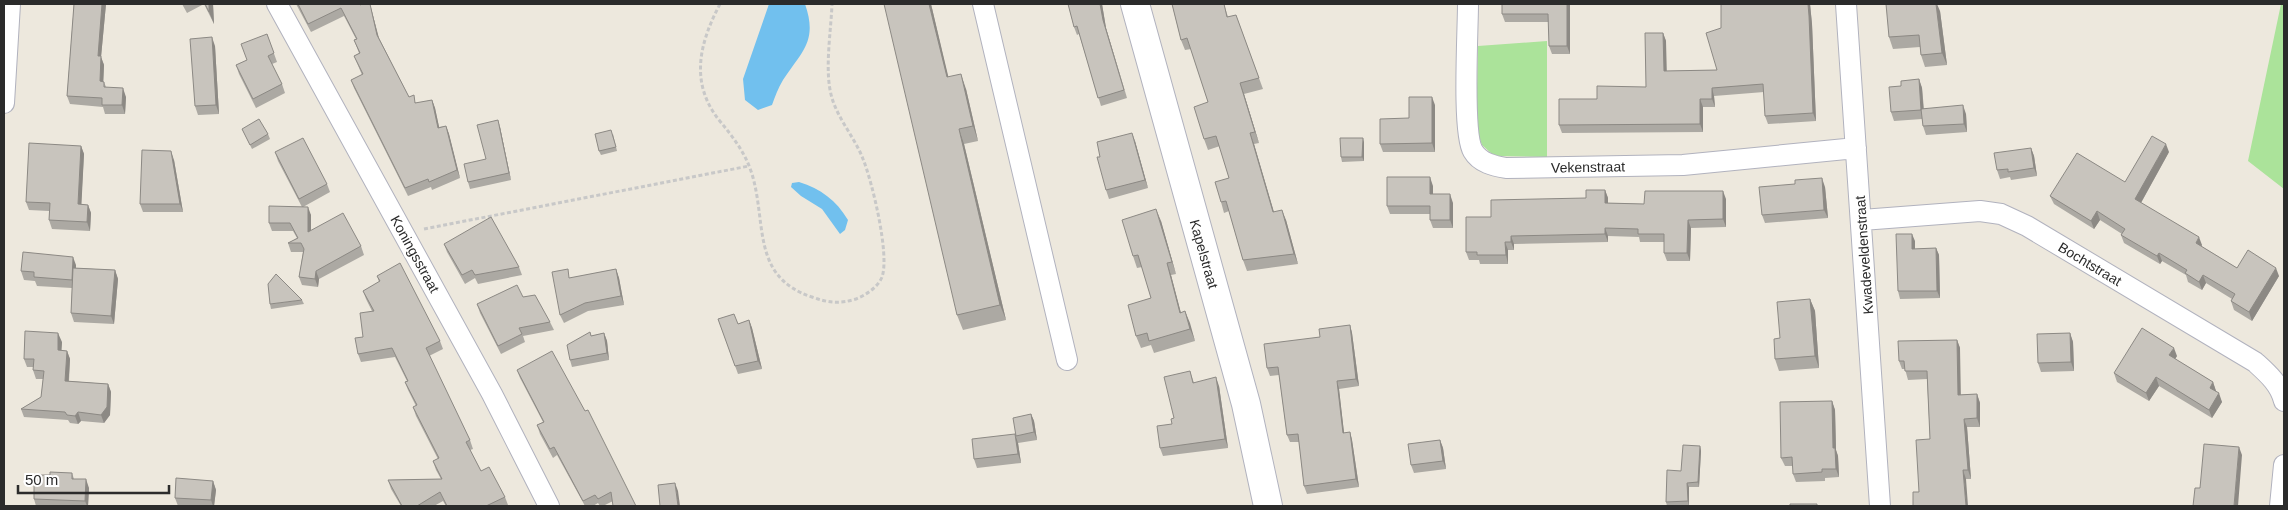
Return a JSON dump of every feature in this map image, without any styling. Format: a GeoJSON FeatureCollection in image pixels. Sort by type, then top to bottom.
{"type":"FeatureCollection","features":[{"type":"Feature","properties":{"kind":"main road","name":"Kapelstraat"},"geometry":{"type":"LineString","coordinates":[[1134,4],[1246,404],[1268,506]]}},
{"type":"Feature","properties":{"kind":"street"},"geometry":{"type":"LineString","coordinates":[[4,102],[10,4]]}},
{"type":"Feature","properties":{"kind":"street","name":"Koningsstraat"},"geometry":{"type":"LineString","coordinates":[[277,4],[492,394],[549,506]]}},
{"type":"Feature","properties":{"kind":"street"},"geometry":{"type":"LineString","coordinates":[[983,4],[1067,360]]}},
{"type":"Feature","properties":{"kind":"street","name":"Vekenstraat"},"geometry":{"type":"LineString","coordinates":[[1468,4],[1468,129],[1472,151],[1481,160],[1492,165],[1506,168],[1682,165],[1856,148]]}},
{"type":"Feature","properties":{"kind":"street","name":"Kwadeveldenstraat"},"geometry":{"type":"LineString","coordinates":[[1846,4],[1880,506]]}},
{"type":"Feature","properties":{"kind":"street","name":"Bochtstraat"},"geometry":{"type":"LineString","coordinates":[[1862,220],[1970,211],[2002,214],[2027,226],[2255,362],[2272,378],[2282,392],[2284,400]]}},
{"type":"Feature","properties":{"kind":"street"},"geometry":{"type":"LineString","coordinates":[[2280,506],[2284,465]]}},
{"type":"Feature","properties":{"kind":"path"},"geometry":{"type":"LineString","coordinates":[[720,4],[703,43],[699,70],[701,82],[710,107],[739,144],[749,166],[757,196],[764,242],[771,266],[785,285],[828,303],[858,298],[877,284],[882,277],[883,266],[876,205],[864,160],[836,108],[830,89],[832,4]]}},
{"type":"Feature","properties":{"kind":"path"},"geometry":{"type":"LineString","coordinates":[[403,233],[749,166]]}},
{"type":"Feature","properties":{"kind":"green space"},"geometry":{"type":"Polygon","coordinates":[[[2281,4],[2284,4],[2284,189],[2248,161],[2281,4]]]}},
{"type":"Feature","properties":{"kind":"green space"},"geometry":{"type":"Polygon","coordinates":[[[1547,41],[1547,157],[1499,156],[1492,154],[1482,145],[1476,129],[1478,46],[1547,41]]]}},
{"type":"Feature","properties":{"kind":"water"},"geometry":{"type":"Polygon","coordinates":[[[769,4],[805,4],[809,17],[809,37],[802,53],[781,83],[772,105],[758,110],[745,100],[743,79],[769,4]]]}},
{"type":"Feature","properties":{"kind":"water"},"geometry":{"type":"Polygon","coordinates":[[[799,182],[814,188],[833,201],[848,220],[845,230],[840,234],[822,209],[801,196],[791,187],[792,183],[799,182]]]}},
{"type":"Feature","properties":{"kind":"building"},"geometry":{"type":"Polygon","coordinates":[[[74,4],[102,4],[98,56],[101,56],[100,81],[104,82],[104,87],[123,88],[122,105],[102,105],[102,98],[67,96],[74,4]]]}},
{"type":"Feature","properties":{"kind":"building"},"geometry":{"type":"Polygon","coordinates":[[[205,4],[209,4],[209,12],[205,4]]]}},
{"type":"Feature","properties":{"kind":"building"},"geometry":{"type":"Polygon","coordinates":[[[298,4],[370,4],[377,35],[409,97],[414,95],[415,103],[432,100],[438,128],[446,126],[457,170],[429,182],[428,179],[405,188],[351,80],[363,74],[354,56],[360,53],[354,40],[357,39],[341,8],[308,24],[298,4]]]}},
{"type":"Feature","properties":{"kind":"building"},"geometry":{"type":"Polygon","coordinates":[[[884,4],[929,4],[947,77],[961,74],[973,126],[959,129],[1000,305],[957,315],[884,4]]]}},
{"type":"Feature","properties":{"kind":"building"},"geometry":{"type":"Polygon","coordinates":[[[1068,4],[1100,4],[1124,90],[1098,98],[1077,26],[1074,27],[1068,4]]]}},
{"type":"Feature","properties":{"kind":"building"},"geometry":{"type":"Polygon","coordinates":[[[1172,4],[1224,4],[1227,17],[1236,15],[1259,78],[1240,83],[1255,132],[1250,133],[1273,212],[1282,210],[1294,254],[1243,260],[1226,201],[1221,202],[1215,182],[1229,178],[1216,136],[1204,139],[1194,107],[1208,102],[1187,38],[1181,40],[1172,4]]]}},
{"type":"Feature","properties":{"kind":"building"},"geometry":{"type":"Polygon","coordinates":[[[1502,4],[1567,4],[1567,46],[1549,46],[1548,14],[1502,14],[1502,4]]]}},
{"type":"Feature","properties":{"kind":"building"},"geometry":{"type":"Polygon","coordinates":[[[1721,4],[1808,4],[1813,113],[1765,116],[1763,84],[1712,88],[1712,99],[1700,99],[1700,124],[1559,125],[1559,99],[1597,99],[1597,86],[1646,87],[1645,33],[1663,33],[1664,71],[1717,70],[1706,33],[1721,28],[1721,4]]]}},
{"type":"Feature","properties":{"kind":"building"},"geometry":{"type":"Polygon","coordinates":[[[1886,4],[1936,4],[1942,53],[1921,55],[1919,35],[1889,37],[1886,4]]]}},
{"type":"Feature","properties":{"kind":"building"},"geometry":{"type":"Polygon","coordinates":[[[267,34],[274,53],[268,56],[282,84],[253,99],[236,65],[247,60],[241,44],[267,34]]]}},
{"type":"Feature","properties":{"kind":"building"},"geometry":{"type":"Polygon","coordinates":[[[212,37],[216,105],[195,106],[190,39],[212,37]]]}},
{"type":"Feature","properties":{"kind":"building"},"geometry":{"type":"Polygon","coordinates":[[[1919,79],[1921,110],[1891,112],[1889,87],[1901,86],[1901,81],[1919,79]]]}},
{"type":"Feature","properties":{"kind":"building"},"geometry":{"type":"Polygon","coordinates":[[[1409,97],[1432,97],[1432,143],[1380,144],[1380,119],[1409,118],[1409,97]]]}},
{"type":"Feature","properties":{"kind":"building"},"geometry":{"type":"Polygon","coordinates":[[[1963,105],[1964,124],[1923,126],[1921,109],[1963,105]]]}},
{"type":"Feature","properties":{"kind":"building"},"geometry":{"type":"Polygon","coordinates":[[[259,119],[268,134],[250,145],[242,129],[259,119]]]}},
{"type":"Feature","properties":{"kind":"building"},"geometry":{"type":"Polygon","coordinates":[[[498,120],[509,173],[468,182],[464,164],[486,159],[477,125],[498,120]]]}},
{"type":"Feature","properties":{"kind":"building"},"geometry":{"type":"Polygon","coordinates":[[[611,130],[616,147],[599,151],[595,134],[611,130]]]}},
{"type":"Feature","properties":{"kind":"building"},"geometry":{"type":"Polygon","coordinates":[[[1132,133],[1145,180],[1106,190],[1097,157],[1100,157],[1097,142],[1132,133]]]}},
{"type":"Feature","properties":{"kind":"building"},"geometry":{"type":"Polygon","coordinates":[[[2152,136],[2166,144],[2135,199],[2199,237],[2196,243],[2237,268],[2248,250],[2276,268],[2249,312],[2231,301],[2235,294],[2203,275],[2199,282],[2185,273],[2187,270],[2159,253],[2157,256],[2121,235],[2125,229],[2097,211],[2091,221],[2050,196],[2077,153],[2125,182],[2152,136]]]}},
{"type":"Feature","properties":{"kind":"building"},"geometry":{"type":"Polygon","coordinates":[[[303,138],[327,184],[299,199],[275,152],[303,138]]]}},
{"type":"Feature","properties":{"kind":"building"},"geometry":{"type":"Polygon","coordinates":[[[1340,138],[1363,138],[1362,157],[1341,157],[1340,138]]]}},
{"type":"Feature","properties":{"kind":"building"},"geometry":{"type":"Polygon","coordinates":[[[29,143],[81,146],[78,204],[88,205],[87,222],[49,220],[50,203],[26,202],[29,143]]]}},
{"type":"Feature","properties":{"kind":"building"},"geometry":{"type":"Polygon","coordinates":[[[2031,148],[2034,168],[2008,172],[2008,169],[1997,170],[1994,153],[2031,148]]]}},
{"type":"Feature","properties":{"kind":"building"},"geometry":{"type":"Polygon","coordinates":[[[142,150],[171,151],[180,204],[140,204],[142,150]]]}},
{"type":"Feature","properties":{"kind":"building"},"geometry":{"type":"Polygon","coordinates":[[[1387,177],[1430,177],[1430,194],[1450,194],[1450,220],[1430,220],[1430,206],[1387,206],[1387,177]]]}},
{"type":"Feature","properties":{"kind":"building"},"geometry":{"type":"Polygon","coordinates":[[[1822,178],[1824,210],[1762,215],[1759,187],[1795,184],[1795,180],[1822,178]]]}},
{"type":"Feature","properties":{"kind":"building"},"geometry":{"type":"Polygon","coordinates":[[[1586,190],[1605,190],[1605,203],[1644,204],[1645,191],[1723,191],[1723,219],[1688,220],[1687,253],[1664,253],[1664,234],[1638,234],[1638,229],[1605,228],[1605,234],[1511,236],[1511,242],[1505,242],[1506,255],[1477,255],[1477,252],[1466,252],[1466,217],[1491,217],[1491,200],[1586,198],[1586,190]]]}},
{"type":"Feature","properties":{"kind":"building"},"geometry":{"type":"Polygon","coordinates":[[[269,206],[308,207],[308,232],[343,213],[361,246],[316,271],[315,279],[299,277],[304,249],[301,243],[288,243],[298,238],[290,223],[269,223],[269,206]]]}},
{"type":"Feature","properties":{"kind":"building"},"geometry":{"type":"Polygon","coordinates":[[[1156,209],[1172,262],[1167,263],[1180,313],[1185,311],[1190,329],[1149,341],[1147,333],[1136,336],[1128,305],[1151,298],[1138,255],[1133,256],[1122,220],[1156,209]]]}},
{"type":"Feature","properties":{"kind":"building"},"geometry":{"type":"Polygon","coordinates":[[[491,217],[519,267],[475,275],[472,270],[462,275],[444,244],[491,217]]]}},
{"type":"Feature","properties":{"kind":"building"},"geometry":{"type":"Polygon","coordinates":[[[1896,234],[1912,234],[1912,249],[1936,248],[1937,291],[1898,291],[1896,234]]]}},
{"type":"Feature","properties":{"kind":"building"},"geometry":{"type":"Polygon","coordinates":[[[23,252],[73,257],[72,280],[34,277],[34,272],[21,271],[23,252]]]}},
{"type":"Feature","properties":{"kind":"building"},"geometry":{"type":"Polygon","coordinates":[[[400,263],[440,341],[426,348],[470,440],[466,442],[481,471],[489,467],[505,497],[486,506],[447,506],[440,492],[417,506],[402,506],[388,480],[442,479],[433,461],[439,458],[413,407],[417,405],[405,382],[408,381],[392,348],[358,354],[355,338],[363,337],[360,313],[374,311],[363,291],[380,281],[377,276],[400,263]]]}},
{"type":"Feature","properties":{"kind":"building"},"geometry":{"type":"Polygon","coordinates":[[[73,268],[115,270],[111,316],[71,313],[73,268]]]}},
{"type":"Feature","properties":{"kind":"building"},"geometry":{"type":"Polygon","coordinates":[[[568,269],[569,278],[616,269],[621,296],[585,303],[560,315],[552,272],[568,269]]]}},
{"type":"Feature","properties":{"kind":"building"},"geometry":{"type":"Polygon","coordinates":[[[276,274],[302,300],[270,304],[268,284],[276,274]]]}},
{"type":"Feature","properties":{"kind":"building"},"geometry":{"type":"Polygon","coordinates":[[[517,285],[523,297],[535,295],[550,322],[519,328],[522,334],[498,346],[477,304],[517,285]]]}},
{"type":"Feature","properties":{"kind":"building"},"geometry":{"type":"Polygon","coordinates":[[[1810,299],[1815,356],[1775,359],[1774,339],[1780,338],[1777,302],[1810,299]]]}},
{"type":"Feature","properties":{"kind":"building"},"geometry":{"type":"Polygon","coordinates":[[[734,314],[738,324],[749,320],[758,361],[735,366],[718,319],[734,314]]]}},
{"type":"Feature","properties":{"kind":"building"},"geometry":{"type":"Polygon","coordinates":[[[1350,325],[1356,379],[1337,381],[1343,433],[1350,432],[1356,479],[1304,486],[1298,434],[1287,435],[1278,367],[1267,368],[1264,344],[1320,337],[1319,329],[1350,325]]]}},
{"type":"Feature","properties":{"kind":"building"},"geometry":{"type":"Polygon","coordinates":[[[2142,328],[2174,348],[2169,355],[2213,382],[2210,388],[2219,393],[2209,410],[2156,377],[2146,393],[2114,373],[2142,328]]]}},
{"type":"Feature","properties":{"kind":"building"},"geometry":{"type":"Polygon","coordinates":[[[25,331],[58,333],[58,350],[67,351],[65,381],[108,384],[107,407],[101,415],[78,412],[75,416],[67,415],[65,412],[21,409],[41,397],[44,371],[33,370],[34,359],[24,359],[25,331]]]}},
{"type":"Feature","properties":{"kind":"building"},"geometry":{"type":"Polygon","coordinates":[[[590,332],[591,336],[604,333],[607,353],[570,360],[567,345],[590,332]]]}},
{"type":"Feature","properties":{"kind":"building"},"geometry":{"type":"Polygon","coordinates":[[[2070,333],[2071,362],[2038,363],[2037,334],[2070,333]]]}},
{"type":"Feature","properties":{"kind":"building"},"geometry":{"type":"Polygon","coordinates":[[[1957,340],[1958,395],[1977,394],[1977,418],[1964,419],[1968,470],[1963,470],[1966,506],[1913,506],[1913,492],[1919,492],[1916,440],[1930,439],[1927,371],[1905,371],[1904,361],[1899,361],[1898,341],[1957,340]]]}},
{"type":"Feature","properties":{"kind":"building"},"geometry":{"type":"Polygon","coordinates":[[[552,351],[585,411],[588,410],[636,506],[613,506],[611,492],[598,499],[595,495],[583,501],[554,447],[550,449],[537,425],[544,422],[517,370],[552,351]]]}},
{"type":"Feature","properties":{"kind":"building"},"geometry":{"type":"Polygon","coordinates":[[[1190,371],[1193,383],[1216,377],[1225,439],[1160,448],[1157,426],[1172,424],[1171,419],[1174,418],[1164,377],[1190,371]]]}},
{"type":"Feature","properties":{"kind":"building"},"geometry":{"type":"Polygon","coordinates":[[[1832,401],[1833,448],[1835,448],[1836,469],[1822,469],[1822,472],[1793,474],[1792,457],[1781,458],[1780,402],[1832,401]]]}},
{"type":"Feature","properties":{"kind":"building"},"geometry":{"type":"Polygon","coordinates":[[[1031,414],[1034,432],[1016,436],[1013,418],[1031,414]]]}},
{"type":"Feature","properties":{"kind":"building"},"geometry":{"type":"Polygon","coordinates":[[[1015,434],[1018,454],[974,459],[972,439],[1015,434]]]}},
{"type":"Feature","properties":{"kind":"building"},"geometry":{"type":"Polygon","coordinates":[[[1440,440],[1443,461],[1411,465],[1408,444],[1440,440]]]}},
{"type":"Feature","properties":{"kind":"building"},"geometry":{"type":"Polygon","coordinates":[[[2204,444],[2239,447],[2234,506],[2193,506],[2195,488],[2200,488],[2204,444]]]}},
{"type":"Feature","properties":{"kind":"building"},"geometry":{"type":"Polygon","coordinates":[[[1683,445],[1700,446],[1698,482],[1687,483],[1688,501],[1666,502],[1667,470],[1681,471],[1683,445]]]}},
{"type":"Feature","properties":{"kind":"building"},"geometry":{"type":"Polygon","coordinates":[[[50,472],[72,473],[72,479],[86,479],[85,501],[34,499],[34,475],[50,475],[50,472]]]}},
{"type":"Feature","properties":{"kind":"building"},"geometry":{"type":"Polygon","coordinates":[[[176,478],[213,481],[211,500],[175,498],[176,478]]]}},
{"type":"Feature","properties":{"kind":"building"},"geometry":{"type":"Polygon","coordinates":[[[675,483],[678,506],[660,506],[658,485],[675,483]]]}},
{"type":"Feature","properties":{"kind":"building"},"geometry":{"type":"Polygon","coordinates":[[[1790,504],[1817,504],[1817,506],[1790,506],[1790,504]]]}}]}
